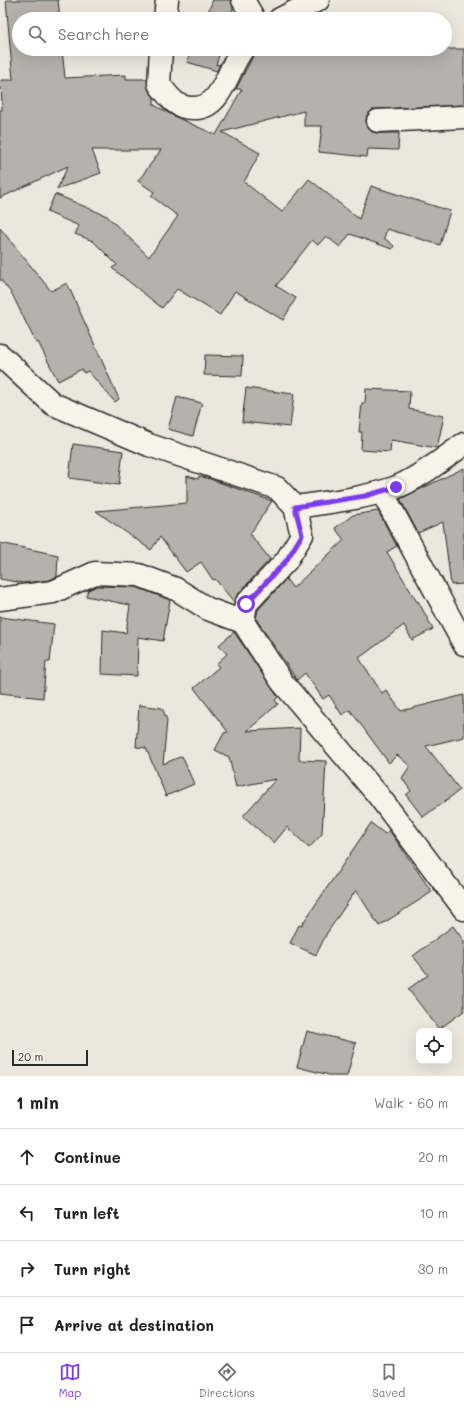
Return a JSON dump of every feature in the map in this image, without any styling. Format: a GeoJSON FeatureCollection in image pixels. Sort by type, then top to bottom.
{"type":"FeatureCollection","features":[{"type":"Feature","properties":{"kind":"street"},"geometry":{"type":"LineString","coordinates":[[165,12],[167,0]]}},
{"type":"Feature","properties":{"kind":"street"},"geometry":{"type":"LineString","coordinates":[[243,0],[250,12]]}},
{"type":"Feature","properties":{"kind":"street"},"geometry":{"type":"LineString","coordinates":[[294,12],[318,0]]}},
{"type":"Feature","properties":{"kind":"street"},"geometry":{"type":"LineString","coordinates":[[161,56],[159,84],[170,98],[183,108],[201,109],[215,100],[239,56]]}},
{"type":"Feature","properties":{"kind":"street"},"geometry":{"type":"LineString","coordinates":[[378,121],[464,117]]}},
{"type":"Feature","properties":{"kind":"street"},"geometry":{"type":"LineString","coordinates":[[0,355],[53,404],[149,445],[277,488],[295,507],[302,535],[286,561],[246,604],[243,622]]}},
{"type":"Feature","properties":{"kind":"street"},"geometry":{"type":"LineString","coordinates":[[295,507],[365,496],[396,487],[440,462],[464,444]]}},
{"type":"Feature","properties":{"kind":"street"},"geometry":{"type":"LineString","coordinates":[[382,492],[464,644]]}},
{"type":"Feature","properties":{"kind":"street"},"geometry":{"type":"LineString","coordinates":[[0,599],[53,592],[95,573],[139,575],[176,589],[208,609],[243,622],[282,682],[378,795],[464,909]]}},
{"type":"Feature","properties":{"kind":"building"},"geometry":{"type":"Polygon","coordinates":[[[6,0],[58,0],[59,12],[12,12],[12,56],[63,56],[65,78],[126,75],[126,79],[147,79],[149,91],[154,97],[154,105],[176,117],[216,135],[242,89],[236,89],[253,56],[452,56],[452,49],[464,49],[464,105],[377,109],[372,110],[367,115],[366,122],[368,128],[372,132],[399,133],[398,150],[368,149],[367,157],[319,152],[322,126],[304,126],[304,111],[222,132],[260,153],[244,182],[282,212],[309,179],[359,219],[371,186],[450,211],[440,245],[387,229],[384,238],[394,246],[392,249],[350,234],[340,247],[326,236],[318,245],[312,240],[276,286],[296,298],[283,320],[235,291],[220,315],[177,289],[162,308],[112,268],[117,265],[93,241],[75,234],[79,226],[47,212],[55,194],[107,216],[149,257],[178,216],[151,196],[154,192],[138,181],[161,150],[92,150],[101,173],[57,189],[68,166],[0,198],[0,110],[2,110],[1,80],[13,80],[6,0]]]}},
{"type":"Feature","properties":{"kind":"building"},"geometry":{"type":"Polygon","coordinates":[[[213,0],[231,0],[233,8],[232,12],[208,12],[213,0]]]}},
{"type":"Feature","properties":{"kind":"building"},"geometry":{"type":"Polygon","coordinates":[[[189,56],[219,56],[216,65],[220,64],[217,71],[187,62],[189,56]]]}},
{"type":"Feature","properties":{"kind":"building"},"geometry":{"type":"Polygon","coordinates":[[[0,228],[51,291],[67,283],[119,399],[115,402],[88,371],[84,373],[82,369],[58,381],[38,342],[36,343],[12,294],[0,279],[0,228]]]}},
{"type":"Feature","properties":{"kind":"building"},"geometry":{"type":"Polygon","coordinates":[[[205,355],[243,356],[242,376],[204,375],[205,355]]]}},
{"type":"Feature","properties":{"kind":"building"},"geometry":{"type":"Polygon","coordinates":[[[246,388],[294,394],[290,427],[242,422],[246,388]]]}},
{"type":"Feature","properties":{"kind":"building"},"geometry":{"type":"Polygon","coordinates":[[[366,389],[410,391],[409,409],[444,416],[437,448],[391,440],[390,452],[361,450],[362,432],[359,432],[362,403],[365,403],[366,389]]]}},
{"type":"Feature","properties":{"kind":"building"},"geometry":{"type":"Polygon","coordinates":[[[177,397],[202,403],[193,436],[168,429],[177,397]]]}},
{"type":"Feature","properties":{"kind":"building"},"geometry":{"type":"Polygon","coordinates":[[[73,444],[123,451],[119,485],[69,478],[73,444]]]}},
{"type":"Feature","properties":{"kind":"building"},"geometry":{"type":"Polygon","coordinates":[[[464,468],[464,584],[451,585],[443,522],[418,533],[400,499],[464,468]]]}},
{"type":"Feature","properties":{"kind":"building"},"geometry":{"type":"Polygon","coordinates":[[[187,476],[198,479],[199,476],[210,479],[272,501],[250,534],[270,559],[237,595],[234,602],[215,579],[213,580],[201,562],[186,572],[160,537],[151,550],[96,511],[187,503],[187,476]]]}},
{"type":"Feature","properties":{"kind":"building"},"geometry":{"type":"Polygon","coordinates":[[[378,511],[397,546],[387,552],[417,602],[418,601],[433,629],[412,640],[404,625],[359,658],[382,693],[386,690],[401,711],[464,695],[464,737],[426,746],[460,790],[423,817],[406,795],[411,791],[402,778],[410,766],[397,755],[389,763],[350,710],[342,715],[329,695],[323,699],[305,673],[297,680],[256,619],[258,610],[286,579],[293,588],[344,540],[335,528],[353,515],[378,511]]]}},
{"type":"Feature","properties":{"kind":"building"},"geometry":{"type":"Polygon","coordinates":[[[0,543],[58,555],[57,576],[50,580],[23,583],[0,579],[0,543]]]}},
{"type":"Feature","properties":{"kind":"building"},"geometry":{"type":"Polygon","coordinates":[[[97,586],[136,587],[170,600],[163,641],[138,637],[137,676],[102,674],[103,630],[126,633],[130,605],[86,596],[88,590],[97,586]]]}},
{"type":"Feature","properties":{"kind":"building"},"geometry":{"type":"Polygon","coordinates":[[[0,617],[54,624],[50,662],[46,662],[43,698],[0,693],[0,617]]]}},
{"type":"Feature","properties":{"kind":"building"},"geometry":{"type":"Polygon","coordinates":[[[234,632],[278,697],[275,700],[278,704],[247,731],[300,728],[299,760],[326,761],[322,834],[309,848],[287,827],[274,843],[243,816],[276,779],[236,787],[229,757],[215,750],[224,733],[228,732],[194,688],[219,667],[216,664],[227,654],[219,645],[234,632]]]}},
{"type":"Feature","properties":{"kind":"building"},"geometry":{"type":"Polygon","coordinates":[[[139,705],[162,708],[167,720],[163,764],[182,756],[194,784],[166,796],[146,748],[136,747],[139,705]]]}},
{"type":"Feature","properties":{"kind":"building"},"geometry":{"type":"Polygon","coordinates":[[[371,823],[385,834],[389,830],[432,892],[379,926],[356,890],[327,933],[316,955],[290,943],[299,925],[301,926],[371,823]]]}},
{"type":"Feature","properties":{"kind":"building"},"geometry":{"type":"Polygon","coordinates":[[[453,926],[464,941],[464,1011],[440,1028],[438,1028],[408,989],[428,975],[413,956],[453,926]]]}},
{"type":"Feature","properties":{"kind":"building"},"geometry":{"type":"Polygon","coordinates":[[[307,1031],[356,1043],[347,1076],[333,1076],[297,1067],[307,1031]]]}},
{"type":"Feature","properties":{"kind":"route"},"geometry":{"type":"LineString","coordinates":[[246,604],[286,561],[302,535],[295,507],[365,496],[396,487]]}}]}
